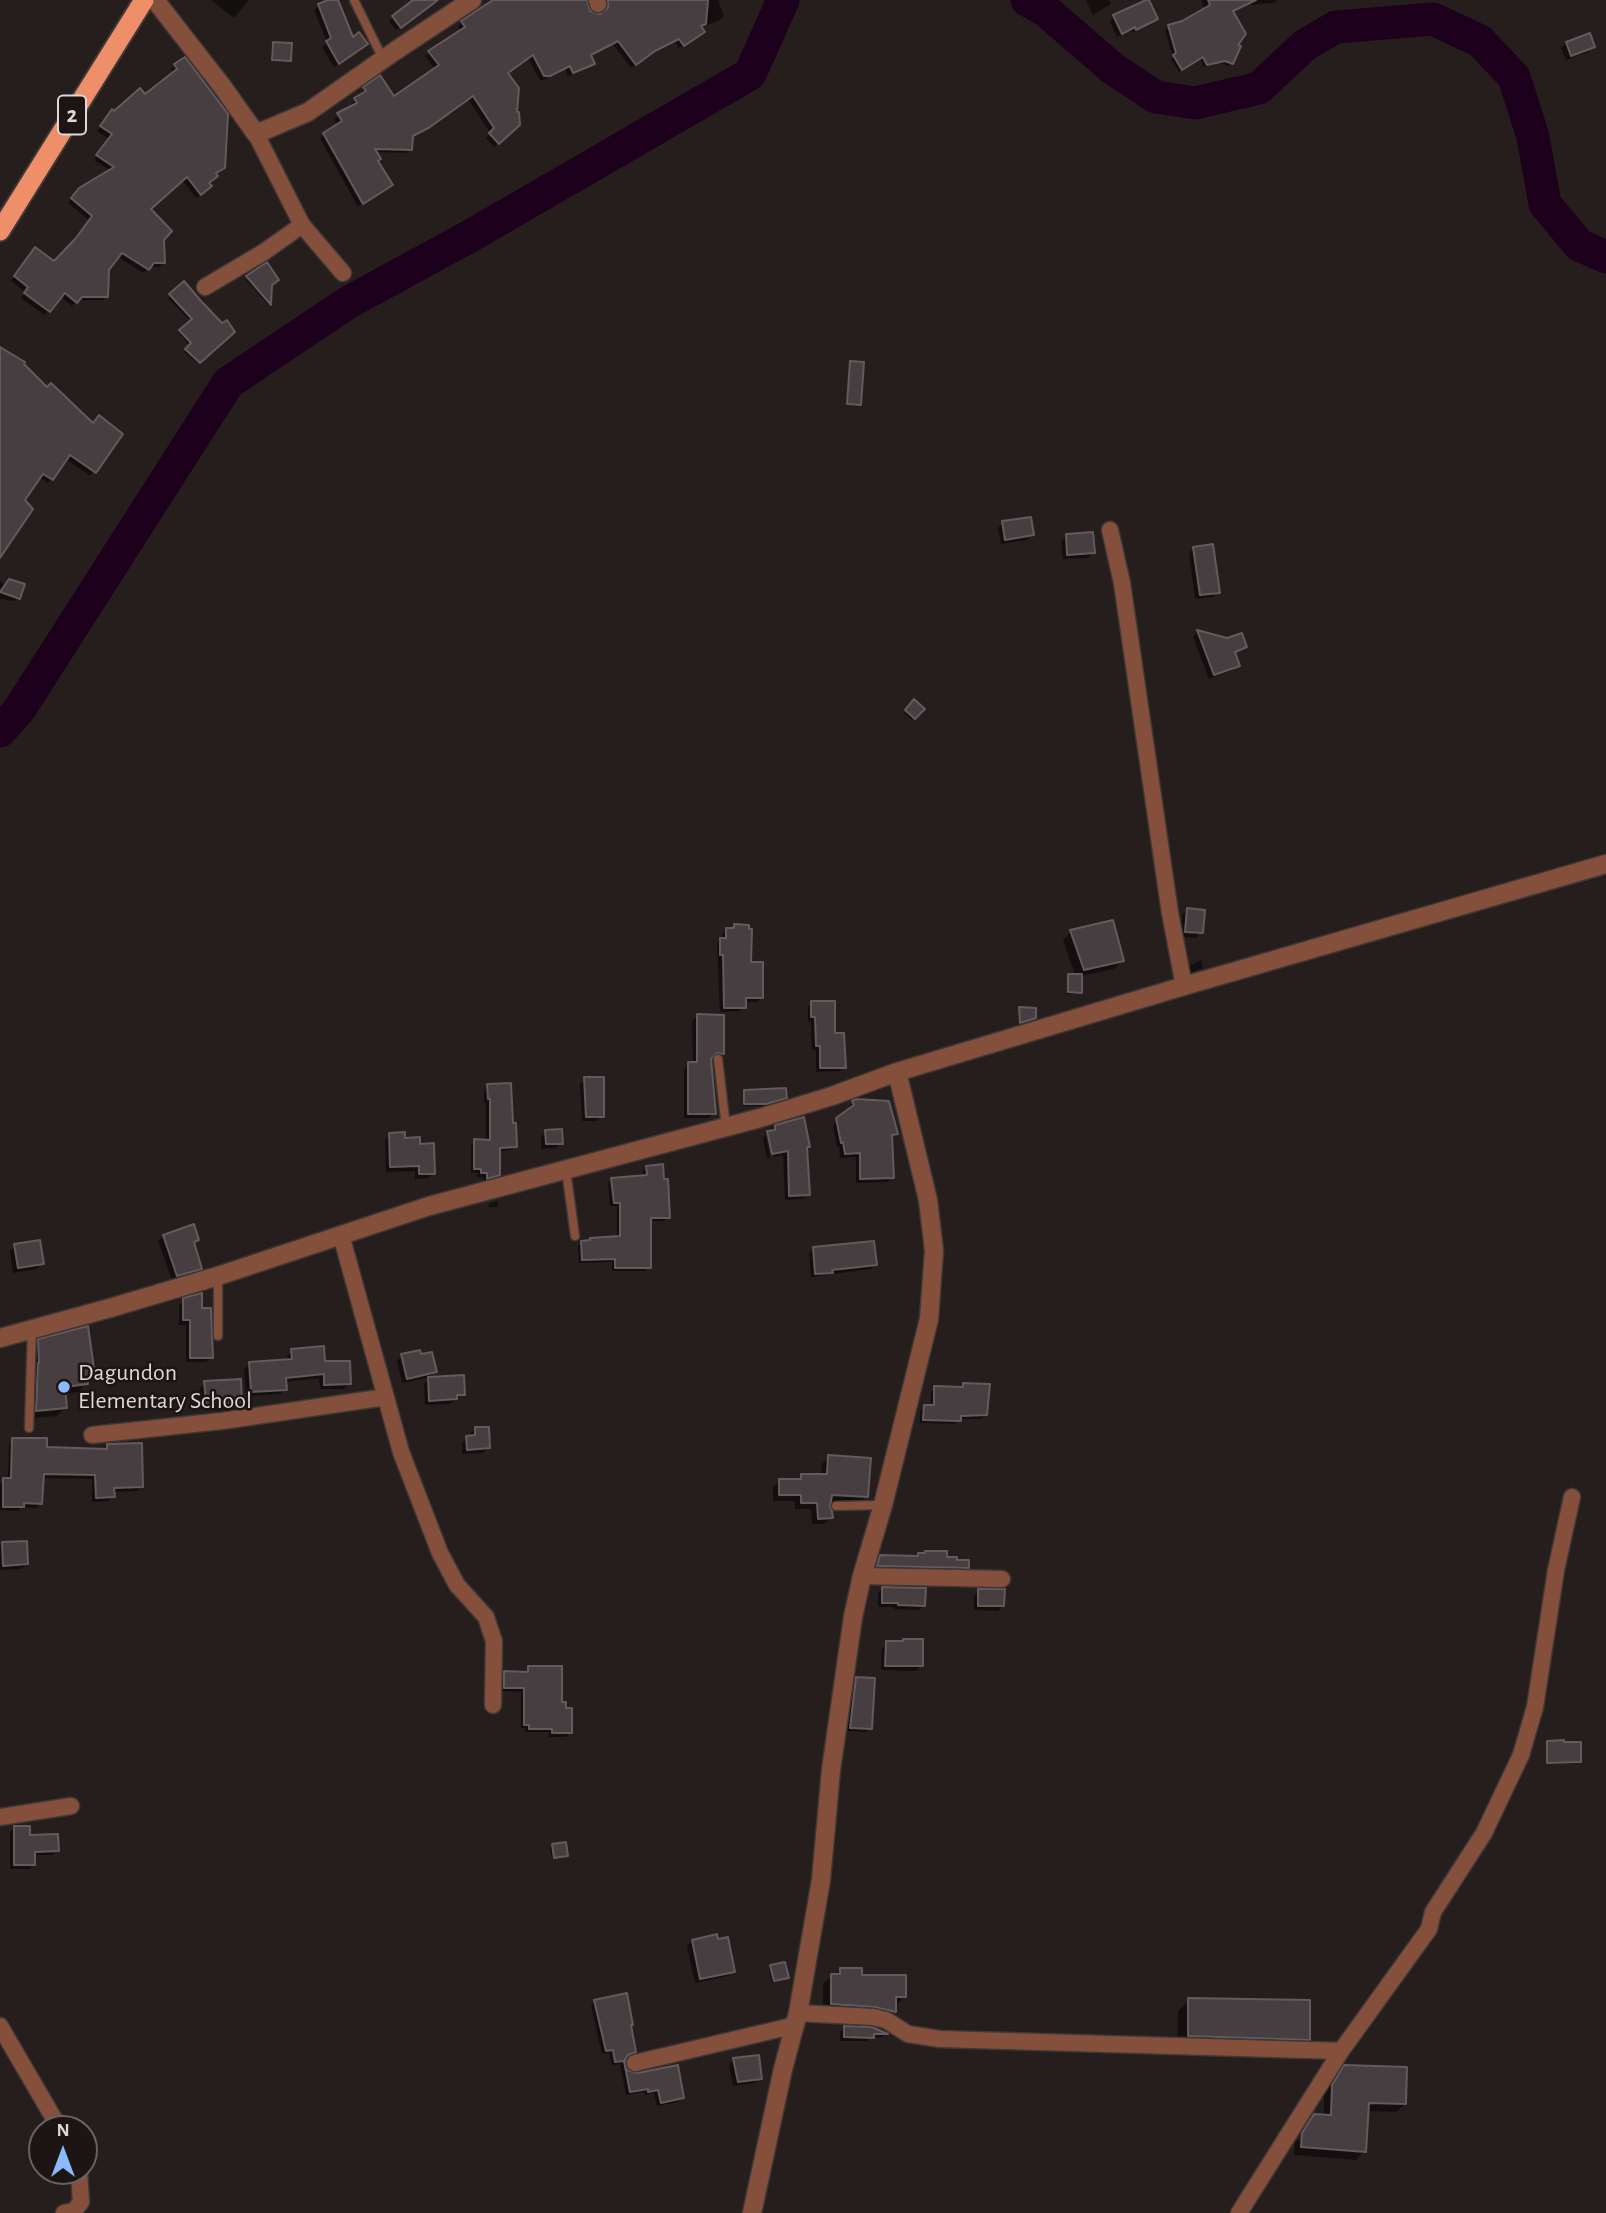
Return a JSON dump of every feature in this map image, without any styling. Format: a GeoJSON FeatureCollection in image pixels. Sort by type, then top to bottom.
{"type":"FeatureCollection","features":[{"type":"Feature","properties":{"kind":"highway","name":"2"},"geometry":{"type":"LineString","coordinates":[[0,231],[144,0]]}},
{"type":"Feature","properties":{"kind":"street"},"geometry":{"type":"LineString","coordinates":[[155,0],[256,134],[302,225],[342,273]]}},
{"type":"Feature","properties":{"kind":"street"},"geometry":{"type":"LineString","coordinates":[[256,134],[307,112],[472,0]]}},
{"type":"Feature","properties":{"kind":"street"},"geometry":{"type":"LineString","coordinates":[[205,287],[264,252],[302,225]]}},
{"type":"Feature","properties":{"kind":"street"},"geometry":{"type":"LineString","coordinates":[[1110,530],[1122,583],[1168,899],[1184,986]]}},
{"type":"Feature","properties":{"kind":"street"},"geometry":{"type":"LineString","coordinates":[[0,1338],[218,1276],[429,1206],[726,1127],[832,1096],[897,1072],[1184,986],[1606,864]]}},
{"type":"Feature","properties":{"kind":"street"},"geometry":{"type":"LineString","coordinates":[[751,2213],[797,2019],[821,1880],[831,1770],[851,1630],[862,1576],[883,1505],[929,1318],[934,1251],[928,1200],[897,1072]]}},
{"type":"Feature","properties":{"kind":"street"},"geometry":{"type":"LineString","coordinates":[[341,1236],[401,1452],[440,1553],[457,1585],[486,1617],[494,1642],[493,1705]]}},
{"type":"Feature","properties":{"kind":"street"},"geometry":{"type":"LineString","coordinates":[[92,1435],[222,1421],[386,1397]]}},
{"type":"Feature","properties":{"kind":"street"},"geometry":{"type":"LineString","coordinates":[[1239,2213],[1341,2050],[1429,1929],[1433,1912],[1484,1833],[1521,1755],[1535,1707],[1556,1570],[1572,1497]]}},
{"type":"Feature","properties":{"kind":"street"},"geometry":{"type":"LineString","coordinates":[[862,1576],[1002,1579]]}},
{"type":"Feature","properties":{"kind":"street"},"geometry":{"type":"LineString","coordinates":[[0,1817],[71,1806]]}},
{"type":"Feature","properties":{"kind":"street"},"geometry":{"type":"LineString","coordinates":[[635,2063],[797,2019],[873,2017],[886,2020],[908,2034],[940,2039],[1341,2050]]}},
{"type":"Feature","properties":{"kind":"street"},"geometry":{"type":"LineString","coordinates":[[0,2026],[52,2115]]}},
{"type":"Feature","properties":{"kind":"street"},"geometry":{"type":"LineString","coordinates":[[64,2213],[74,2211],[81,2202],[80,2185]]}},
{"type":"Feature","properties":{"kind":"lane"},"geometry":{"type":"LineString","coordinates":[[354,0],[383,60]]}},
{"type":"Feature","properties":{"kind":"lane"},"geometry":{"type":"LineString","coordinates":[[718,1059],[726,1127]]}},
{"type":"Feature","properties":{"kind":"lane"},"geometry":{"type":"LineString","coordinates":[[566,1170],[575,1236]]}},
{"type":"Feature","properties":{"kind":"lane"},"geometry":{"type":"LineString","coordinates":[[218,1276],[218,1336]]}},
{"type":"Feature","properties":{"kind":"lane"},"geometry":{"type":"LineString","coordinates":[[30,1428],[32,1328]]}},
{"type":"Feature","properties":{"kind":"lane"},"geometry":{"type":"LineString","coordinates":[[836,1506],[883,1505]]}},
{"type":"Feature","properties":{"kind":"building"},"geometry":{"type":"Polygon","coordinates":[[[338,0],[353,37],[359,32],[368,44],[339,64],[326,41],[331,38],[318,4],[338,0]]]}},
{"type":"Feature","properties":{"kind":"building"},"geometry":{"type":"Polygon","coordinates":[[[413,0],[438,0],[401,28],[392,16],[413,0]]]}},
{"type":"Feature","properties":{"kind":"building"},"geometry":{"type":"Polygon","coordinates":[[[493,0],[587,0],[590,11],[600,14],[608,8],[608,0],[708,0],[706,24],[701,26],[705,32],[684,46],[679,39],[655,51],[636,65],[618,41],[591,55],[595,64],[573,73],[570,66],[550,76],[544,76],[533,55],[508,73],[519,88],[517,112],[520,125],[499,144],[489,133],[494,128],[473,96],[413,136],[412,150],[375,149],[381,159],[378,161],[393,185],[363,204],[323,133],[342,121],[337,113],[357,103],[354,98],[366,91],[363,87],[380,75],[394,96],[439,65],[428,51],[465,27],[461,21],[493,0]]]}},
{"type":"Feature","properties":{"kind":"building"},"geometry":{"type":"Polygon","coordinates":[[[1149,0],[1158,19],[1122,34],[1113,15],[1149,0]]]}},
{"type":"Feature","properties":{"kind":"building"},"geometry":{"type":"Polygon","coordinates":[[[1208,0],[1256,0],[1233,11],[1246,34],[1238,45],[1241,46],[1233,64],[1225,61],[1207,65],[1203,57],[1182,70],[1173,55],[1176,53],[1168,25],[1182,21],[1210,5],[1208,0]]]}},
{"type":"Feature","properties":{"kind":"building"},"geometry":{"type":"Polygon","coordinates":[[[1590,33],[1595,47],[1571,56],[1566,42],[1590,33]]]}},
{"type":"Feature","properties":{"kind":"building"},"geometry":{"type":"Polygon","coordinates":[[[273,42],[292,43],[291,61],[272,60],[273,42]]]}},
{"type":"Feature","properties":{"kind":"building"},"geometry":{"type":"Polygon","coordinates":[[[185,57],[228,114],[225,168],[216,173],[218,176],[209,183],[212,186],[201,195],[187,177],[151,209],[172,231],[164,240],[165,263],[154,263],[149,270],[122,253],[109,270],[108,297],[82,297],[77,303],[65,293],[50,312],[24,293],[28,287],[14,276],[35,247],[54,261],[92,216],[71,198],[79,188],[114,167],[96,155],[112,134],[100,126],[112,109],[114,111],[140,88],[145,94],[177,69],[174,64],[185,57]]]}},
{"type":"Feature","properties":{"kind":"building"},"geometry":{"type":"Polygon","coordinates":[[[267,262],[279,280],[272,285],[271,305],[246,276],[267,262]]]}},
{"type":"Feature","properties":{"kind":"building"},"geometry":{"type":"Polygon","coordinates":[[[184,281],[222,323],[227,320],[235,332],[200,363],[185,349],[191,343],[179,330],[192,319],[169,294],[184,281]]]}},
{"type":"Feature","properties":{"kind":"building"},"geometry":{"type":"Polygon","coordinates":[[[0,347],[25,362],[47,387],[51,383],[93,423],[99,415],[123,434],[96,473],[70,455],[53,480],[43,474],[25,500],[33,509],[0,558],[0,347]]]}},
{"type":"Feature","properties":{"kind":"building"},"geometry":{"type":"Polygon","coordinates":[[[850,361],[864,362],[861,405],[847,404],[850,361]]]}},
{"type":"Feature","properties":{"kind":"building"},"geometry":{"type":"Polygon","coordinates":[[[1031,517],[1034,535],[1005,540],[1002,521],[1031,517]]]}},
{"type":"Feature","properties":{"kind":"building"},"geometry":{"type":"Polygon","coordinates":[[[1093,532],[1095,553],[1067,555],[1066,534],[1093,532]]]}},
{"type":"Feature","properties":{"kind":"building"},"geometry":{"type":"Polygon","coordinates":[[[1213,544],[1220,593],[1200,595],[1193,547],[1213,544]]]}},
{"type":"Feature","properties":{"kind":"building"},"geometry":{"type":"Polygon","coordinates":[[[9,579],[25,584],[20,599],[0,592],[9,579]]]}},
{"type":"Feature","properties":{"kind":"building"},"geometry":{"type":"Polygon","coordinates":[[[1197,630],[1227,638],[1242,633],[1247,647],[1235,652],[1240,666],[1214,675],[1197,630]]]}},
{"type":"Feature","properties":{"kind":"building"},"geometry":{"type":"Polygon","coordinates":[[[914,699],[925,709],[915,719],[905,710],[914,699]]]}},
{"type":"Feature","properties":{"kind":"building"},"geometry":{"type":"Polygon","coordinates":[[[1187,908],[1205,910],[1203,933],[1185,932],[1187,908]]]}},
{"type":"Feature","properties":{"kind":"building"},"geometry":{"type":"Polygon","coordinates":[[[1113,920],[1124,961],[1084,970],[1070,930],[1113,920]]]}},
{"type":"Feature","properties":{"kind":"building"},"geometry":{"type":"Polygon","coordinates":[[[734,924],[749,925],[749,929],[752,929],[751,962],[763,962],[763,998],[746,998],[746,1008],[724,1008],[720,938],[726,938],[726,928],[734,928],[734,924]]]}},
{"type":"Feature","properties":{"kind":"building"},"geometry":{"type":"Polygon","coordinates":[[[1068,974],[1082,974],[1082,993],[1068,992],[1068,974]]]}},
{"type":"Feature","properties":{"kind":"building"},"geometry":{"type":"Polygon","coordinates":[[[811,1001],[835,1001],[835,1033],[844,1033],[846,1068],[820,1068],[820,1046],[816,1046],[815,1017],[811,1017],[811,1001]]]}},
{"type":"Feature","properties":{"kind":"building"},"geometry":{"type":"Polygon","coordinates":[[[1019,1007],[1036,1008],[1036,1018],[1020,1023],[1019,1007]]]}},
{"type":"Feature","properties":{"kind":"building"},"geometry":{"type":"Polygon","coordinates":[[[697,1014],[724,1015],[724,1054],[717,1053],[711,1059],[716,1114],[688,1114],[688,1062],[697,1062],[697,1014]]]}},
{"type":"Feature","properties":{"kind":"building"},"geometry":{"type":"Polygon","coordinates":[[[584,1077],[604,1077],[604,1117],[586,1117],[584,1077]]]}},
{"type":"Feature","properties":{"kind":"building"},"geometry":{"type":"Polygon","coordinates":[[[511,1083],[517,1147],[500,1148],[500,1175],[487,1179],[487,1173],[474,1169],[474,1139],[490,1140],[490,1099],[487,1084],[511,1083]]]}},
{"type":"Feature","properties":{"kind":"building"},"geometry":{"type":"Polygon","coordinates":[[[786,1088],[787,1098],[766,1104],[744,1104],[744,1090],[786,1088]]]}},
{"type":"Feature","properties":{"kind":"building"},"geometry":{"type":"Polygon","coordinates":[[[852,1101],[889,1101],[898,1134],[892,1135],[894,1178],[860,1179],[860,1153],[845,1154],[836,1118],[854,1105],[852,1101]]]}},
{"type":"Feature","properties":{"kind":"building"},"geometry":{"type":"Polygon","coordinates":[[[804,1117],[810,1147],[807,1147],[810,1195],[789,1196],[788,1151],[772,1154],[767,1131],[775,1130],[775,1125],[804,1117]]]}},
{"type":"Feature","properties":{"kind":"building"},"geometry":{"type":"Polygon","coordinates":[[[562,1129],[563,1144],[546,1144],[545,1130],[562,1129]]]}},
{"type":"Feature","properties":{"kind":"building"},"geometry":{"type":"Polygon","coordinates":[[[405,1132],[405,1138],[420,1137],[420,1144],[434,1143],[435,1174],[419,1174],[419,1166],[390,1167],[389,1133],[405,1132]]]}},
{"type":"Feature","properties":{"kind":"building"},"geometry":{"type":"Polygon","coordinates":[[[663,1164],[664,1179],[668,1179],[670,1218],[651,1218],[651,1268],[615,1268],[615,1259],[582,1260],[581,1241],[620,1236],[620,1203],[614,1203],[611,1178],[647,1175],[646,1166],[663,1164]]]}},
{"type":"Feature","properties":{"kind":"building"},"geometry":{"type":"Polygon","coordinates":[[[194,1224],[199,1240],[194,1242],[202,1269],[177,1276],[163,1235],[194,1224]]]}},
{"type":"Feature","properties":{"kind":"building"},"geometry":{"type":"Polygon","coordinates":[[[40,1240],[44,1264],[18,1268],[14,1244],[40,1240]]]}},
{"type":"Feature","properties":{"kind":"building"},"geometry":{"type":"Polygon","coordinates":[[[874,1241],[877,1265],[815,1274],[813,1247],[874,1241]]]}},
{"type":"Feature","properties":{"kind":"building"},"geometry":{"type":"Polygon","coordinates":[[[202,1293],[202,1308],[211,1308],[213,1358],[190,1358],[190,1320],[183,1320],[183,1298],[202,1293]]]}},
{"type":"Feature","properties":{"kind":"building"},"geometry":{"type":"Polygon","coordinates":[[[88,1326],[95,1376],[87,1377],[88,1384],[65,1387],[67,1408],[36,1411],[38,1339],[88,1326]]]}},
{"type":"Feature","properties":{"kind":"building"},"geometry":{"type":"Polygon","coordinates":[[[324,1346],[325,1361],[350,1361],[351,1384],[324,1385],[324,1374],[286,1378],[287,1390],[251,1392],[249,1362],[292,1359],[291,1349],[324,1346]]]}},
{"type":"Feature","properties":{"kind":"building"},"geometry":{"type":"Polygon","coordinates":[[[420,1350],[421,1354],[432,1352],[437,1372],[407,1379],[401,1354],[420,1350]]]}},
{"type":"Feature","properties":{"kind":"building"},"geometry":{"type":"Polygon","coordinates":[[[464,1375],[465,1395],[457,1395],[457,1399],[429,1401],[428,1377],[464,1375]]]}},
{"type":"Feature","properties":{"kind":"building"},"geometry":{"type":"Polygon","coordinates":[[[241,1379],[242,1402],[206,1405],[204,1381],[241,1379]]]}},
{"type":"Feature","properties":{"kind":"building"},"geometry":{"type":"Polygon","coordinates":[[[963,1383],[990,1384],[987,1415],[961,1416],[961,1421],[923,1420],[924,1405],[934,1405],[934,1386],[963,1387],[963,1383]]]}},
{"type":"Feature","properties":{"kind":"building"},"geometry":{"type":"Polygon","coordinates":[[[475,1427],[489,1427],[490,1448],[467,1450],[466,1436],[475,1435],[475,1427]]]}},
{"type":"Feature","properties":{"kind":"building"},"geometry":{"type":"Polygon","coordinates":[[[12,1438],[47,1438],[47,1447],[107,1449],[107,1444],[142,1443],[143,1487],[114,1488],[115,1497],[96,1498],[95,1475],[44,1474],[42,1504],[24,1503],[24,1507],[3,1507],[3,1478],[11,1478],[12,1438]]]}},
{"type":"Feature","properties":{"kind":"building"},"geometry":{"type":"Polygon","coordinates":[[[828,1455],[871,1458],[868,1497],[832,1495],[830,1507],[833,1518],[818,1519],[817,1503],[801,1503],[801,1495],[779,1495],[779,1479],[801,1479],[801,1474],[827,1474],[828,1455]]]}},
{"type":"Feature","properties":{"kind":"building"},"geometry":{"type":"Polygon","coordinates":[[[27,1541],[28,1564],[3,1566],[2,1542],[27,1541]]]}},
{"type":"Feature","properties":{"kind":"building"},"geometry":{"type":"Polygon","coordinates":[[[947,1551],[947,1557],[969,1560],[969,1568],[877,1566],[880,1555],[918,1556],[918,1553],[947,1551]]]}},
{"type":"Feature","properties":{"kind":"building"},"geometry":{"type":"Polygon","coordinates":[[[882,1587],[926,1588],[925,1606],[882,1603],[882,1587]]]}},
{"type":"Feature","properties":{"kind":"building"},"geometry":{"type":"Polygon","coordinates":[[[978,1589],[1005,1589],[1004,1606],[978,1606],[978,1589]]]}},
{"type":"Feature","properties":{"kind":"building"},"geometry":{"type":"Polygon","coordinates":[[[923,1639],[923,1666],[885,1666],[886,1641],[923,1639]]]}},
{"type":"Feature","properties":{"kind":"building"},"geometry":{"type":"Polygon","coordinates":[[[528,1666],[562,1666],[562,1702],[566,1702],[566,1708],[572,1708],[572,1733],[552,1733],[552,1729],[529,1729],[529,1725],[524,1725],[524,1688],[504,1688],[504,1671],[528,1672],[528,1666]]]}},
{"type":"Feature","properties":{"kind":"building"},"geometry":{"type":"Polygon","coordinates":[[[856,1677],[875,1678],[872,1729],[850,1728],[856,1677]]]}},
{"type":"Feature","properties":{"kind":"building"},"geometry":{"type":"Polygon","coordinates":[[[1547,1741],[1581,1742],[1581,1762],[1547,1763],[1547,1741]]]}},
{"type":"Feature","properties":{"kind":"building"},"geometry":{"type":"Polygon","coordinates":[[[14,1826],[30,1826],[30,1835],[58,1834],[59,1851],[35,1852],[35,1865],[14,1865],[14,1826]]]}},
{"type":"Feature","properties":{"kind":"building"},"geometry":{"type":"Polygon","coordinates":[[[566,1842],[568,1856],[554,1858],[552,1844],[566,1842]]]}},
{"type":"Feature","properties":{"kind":"building"},"geometry":{"type":"Polygon","coordinates":[[[717,1934],[718,1939],[728,1937],[735,1972],[700,1979],[692,1940],[717,1934]]]}},
{"type":"Feature","properties":{"kind":"building"},"geometry":{"type":"Polygon","coordinates":[[[785,1962],[789,1978],[774,1981],[770,1965],[785,1962]]]}},
{"type":"Feature","properties":{"kind":"building"},"geometry":{"type":"Polygon","coordinates":[[[840,1968],[862,1968],[862,1975],[906,1975],[906,1997],[896,1997],[896,2012],[874,2007],[831,2004],[831,1974],[840,1974],[840,1968]]]}},
{"type":"Feature","properties":{"kind":"building"},"geometry":{"type":"Polygon","coordinates":[[[627,1993],[636,2052],[625,2059],[627,2070],[637,2073],[678,2065],[684,2098],[661,2103],[658,2090],[630,2092],[624,2061],[615,2062],[613,2050],[606,2051],[594,2000],[627,1993]]]}},
{"type":"Feature","properties":{"kind":"building"},"geometry":{"type":"Polygon","coordinates":[[[1188,1998],[1310,2000],[1310,2040],[1188,2036],[1188,1998]]]}},
{"type":"Feature","properties":{"kind":"building"},"geometry":{"type":"Polygon","coordinates":[[[844,2026],[872,2027],[888,2034],[874,2034],[874,2038],[844,2037],[844,2026]]]}},
{"type":"Feature","properties":{"kind":"building"},"geometry":{"type":"Polygon","coordinates":[[[759,2055],[762,2079],[738,2082],[733,2058],[759,2055]]]}},
{"type":"Feature","properties":{"kind":"building"},"geometry":{"type":"Polygon","coordinates":[[[1344,2065],[1407,2067],[1406,2104],[1369,2103],[1366,2152],[1301,2147],[1302,2133],[1314,2114],[1331,2115],[1332,2085],[1344,2065]]]}},
{"type":"Feature","properties":{"kind":"waterway"},"geometry":{"type":"LineString","coordinates":[[0,731],[19,710],[228,383],[349,302],[472,235],[750,74],[783,0]]}},
{"type":"Feature","properties":{"kind":"waterway"},"geometry":{"type":"LineString","coordinates":[[1027,0],[1045,10],[1112,68],[1156,97],[1195,103],[1259,88],[1305,45],[1336,27],[1433,19],[1480,41],[1514,77],[1533,137],[1545,204],[1579,245],[1606,257]]}},
{"type":"Feature","properties":{"kind":"place","name":"Dagundon Elementary School"},"geometry":{"type":"Point","coordinates":[64,1387]}}]}
